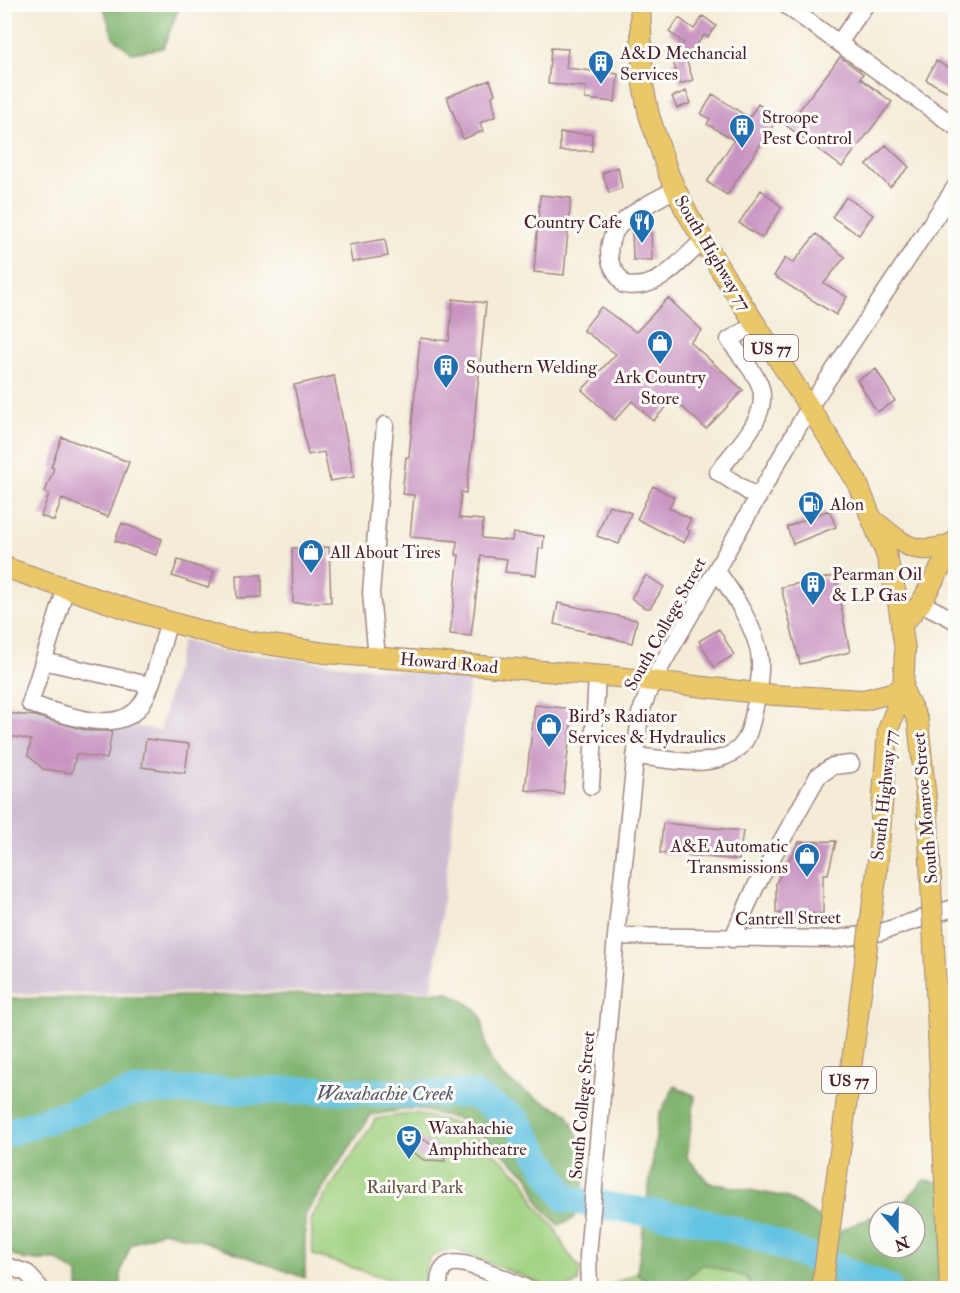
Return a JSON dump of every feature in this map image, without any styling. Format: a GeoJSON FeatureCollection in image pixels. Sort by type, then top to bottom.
{"type":"FeatureCollection","features":[{"type":"Feature","properties":{"kind":"main road","name":"South Highway 77"},"geometry":{"type":"LineString","coordinates":[[640,4],[644,85],[658,144],[675,189],[703,241],[856,480],[886,554],[905,650],[903,690],[888,730],[877,871],[822,1288]]}},
{"type":"Feature","properties":{"kind":"main road"},"geometry":{"type":"LineString","coordinates":[[874,521],[912,549],[933,550],[954,541]]}},
{"type":"Feature","properties":{"kind":"main road"},"geometry":{"type":"LineString","coordinates":[[901,625],[921,603],[954,541]]}},
{"type":"Feature","properties":{"kind":"main road","name":"Howard Road"},"geometry":{"type":"LineString","coordinates":[[4,567],[225,638],[325,653],[597,675],[756,693],[864,700],[903,690]]}},
{"type":"Feature","properties":{"kind":"main road","name":"South Monroe Street"},"geometry":{"type":"LineString","coordinates":[[903,690],[918,721],[928,819],[950,1288]]}},
{"type":"Feature","properties":{"kind":"street"},"geometry":{"type":"LineString","coordinates":[[784,4],[956,127]]}},
{"type":"Feature","properties":{"kind":"street"},"geometry":{"type":"LineString","coordinates":[[839,43],[866,4]]}},
{"type":"Feature","properties":{"kind":"street","name":"South College Street"},"geometry":{"type":"LineString","coordinates":[[589,1288],[588,1256],[616,936],[640,714],[652,682],[810,406],[956,186]]}},
{"type":"Feature","properties":{"kind":"street"},"geometry":{"type":"LineString","coordinates":[[675,189],[619,223],[611,240],[610,261],[624,285],[640,287],[663,279],[703,241]]}},
{"type":"Feature","properties":{"kind":"street"},"geometry":{"type":"LineString","coordinates":[[756,324],[729,340],[757,380],[762,392],[762,409],[718,472],[758,498]]}},
{"type":"Feature","properties":{"kind":"street"},"geometry":{"type":"LineString","coordinates":[[377,658],[372,593],[386,425]]}},
{"type":"Feature","properties":{"kind":"street"},"geometry":{"type":"LineString","coordinates":[[635,756],[700,761],[718,759],[733,753],[746,739],[756,693],[760,660],[748,622],[732,591],[716,570]]}},
{"type":"Feature","properties":{"kind":"street"},"geometry":{"type":"LineString","coordinates":[[66,588],[30,704],[85,720],[125,718],[140,706],[149,685],[168,621]]}},
{"type":"Feature","properties":{"kind":"street"},"geometry":{"type":"LineString","coordinates":[[921,603],[956,621]]}},
{"type":"Feature","properties":{"kind":"street"},"geometry":{"type":"LineString","coordinates":[[43,661],[149,685]]}},
{"type":"Feature","properties":{"kind":"street"},"geometry":{"type":"LineString","coordinates":[[591,786],[597,675]]}},
{"type":"Feature","properties":{"kind":"street"},"geometry":{"type":"LineString","coordinates":[[732,939],[756,886],[818,776],[833,766],[851,764]]}},
{"type":"Feature","properties":{"kind":"street","name":"Cantrell Street"},"geometry":{"type":"LineString","coordinates":[[616,936],[835,939],[881,932],[956,907]]}},
{"type":"Feature","properties":{"kind":"street"},"geometry":{"type":"LineString","coordinates":[[439,1288],[440,1275],[446,1266],[460,1261],[526,1288]]}},
{"type":"Feature","properties":{"kind":"street"},"geometry":{"type":"LineString","coordinates":[[4,1265],[27,1273],[35,1279],[40,1288]]}},
{"type":"Feature","properties":{"kind":"shaded area"},"geometry":{"type":"Polygon","coordinates":[[[182,640],[219,651],[470,679],[432,990],[5,994],[4,703],[160,731],[182,640]]]}},
{"type":"Feature","properties":{"kind":"green space"},"geometry":{"type":"Polygon","coordinates":[[[103,5],[180,5],[163,48],[132,53],[113,37],[103,5]]]}},
{"type":"Feature","properties":{"kind":"green space"},"geometry":{"type":"Polygon","coordinates":[[[447,992],[479,1014],[486,1047],[496,1069],[525,1092],[567,1113],[579,1138],[584,1171],[582,1205],[573,1219],[559,1225],[540,1205],[529,1177],[465,1121],[414,1108],[371,1115],[305,1215],[305,1278],[203,1241],[163,1231],[131,1244],[121,1271],[121,1288],[78,1288],[78,1275],[57,1260],[25,1260],[5,1251],[5,999],[447,992]]]}},
{"type":"Feature","properties":{"kind":"green space"},"geometry":{"type":"Polygon","coordinates":[[[675,1086],[695,1096],[687,1157],[708,1182],[786,1197],[840,1231],[867,1219],[867,1260],[927,1260],[927,1200],[906,1200],[924,1180],[955,1184],[955,1288],[754,1288],[746,1277],[703,1264],[683,1281],[656,1288],[637,1273],[659,1115],[675,1086]]]}},
{"type":"Feature","properties":{"kind":"green space","name":"Railyard Park"},"geometry":{"type":"Polygon","coordinates":[[[415,1113],[464,1126],[525,1181],[537,1207],[555,1228],[565,1249],[580,1268],[578,1282],[567,1288],[552,1288],[456,1250],[433,1256],[425,1271],[424,1288],[416,1288],[313,1255],[311,1217],[376,1119],[415,1113]]]}},
{"type":"Feature","properties":{"kind":"green space"},"geometry":{"type":"Polygon","coordinates":[[[703,1264],[746,1277],[754,1288],[659,1288],[683,1281],[703,1264]]]}},
{"type":"Feature","properties":{"kind":"green space"},"geometry":{"type":"Polygon","coordinates":[[[637,1273],[656,1288],[612,1288],[611,1285],[637,1273]]]}},
{"type":"Feature","properties":{"kind":"building"},"geometry":{"type":"Polygon","coordinates":[[[703,16],[716,26],[708,37],[704,35],[686,59],[693,80],[680,84],[673,61],[680,58],[675,55],[684,43],[669,32],[679,18],[694,29],[703,16]]]}},
{"type":"Feature","properties":{"kind":"building"},"geometry":{"type":"Polygon","coordinates":[[[551,48],[568,49],[566,68],[618,74],[615,102],[585,99],[586,87],[548,84],[551,48]]]}},
{"type":"Feature","properties":{"kind":"building"},"geometry":{"type":"Polygon","coordinates":[[[840,57],[863,74],[860,78],[892,102],[842,167],[787,126],[840,57]]]}},
{"type":"Feature","properties":{"kind":"building"},"geometry":{"type":"Polygon","coordinates":[[[936,61],[956,72],[956,96],[926,80],[936,61]]]}},
{"type":"Feature","properties":{"kind":"building"},"geometry":{"type":"Polygon","coordinates":[[[490,80],[495,94],[492,96],[496,116],[480,123],[483,131],[463,139],[447,97],[490,80]]]}},
{"type":"Feature","properties":{"kind":"building"},"geometry":{"type":"Polygon","coordinates":[[[686,91],[691,103],[677,108],[672,97],[686,91]]]}},
{"type":"Feature","properties":{"kind":"building","name":"Stroope Pest Control"},"geometry":{"type":"Polygon","coordinates":[[[713,94],[749,118],[758,104],[778,118],[727,195],[707,182],[734,140],[707,124],[710,119],[701,114],[713,94]]]}},
{"type":"Feature","properties":{"kind":"building"},"geometry":{"type":"Polygon","coordinates":[[[560,133],[592,134],[592,151],[560,151],[560,133]]]}},
{"type":"Feature","properties":{"kind":"building"},"geometry":{"type":"Polygon","coordinates":[[[886,145],[909,167],[890,187],[867,165],[886,145]]]}},
{"type":"Feature","properties":{"kind":"building"},"geometry":{"type":"Polygon","coordinates":[[[618,167],[622,188],[609,193],[602,173],[618,167]]]}},
{"type":"Feature","properties":{"kind":"building"},"geometry":{"type":"Polygon","coordinates":[[[761,190],[782,207],[762,238],[739,223],[761,190]]]}},
{"type":"Feature","properties":{"kind":"building"},"geometry":{"type":"Polygon","coordinates":[[[540,195],[571,198],[564,275],[534,272],[540,195]]]}},
{"type":"Feature","properties":{"kind":"building"},"geometry":{"type":"Polygon","coordinates":[[[846,197],[873,215],[859,235],[832,217],[846,197]]]}},
{"type":"Feature","properties":{"kind":"building","name":"Country Cafe"},"geometry":{"type":"Polygon","coordinates":[[[651,230],[652,260],[633,260],[632,231],[651,230]]]}},
{"type":"Feature","properties":{"kind":"building"},"geometry":{"type":"Polygon","coordinates":[[[816,234],[845,257],[824,283],[847,297],[836,315],[774,276],[785,258],[793,263],[816,234]]]}},
{"type":"Feature","properties":{"kind":"building"},"geometry":{"type":"Polygon","coordinates":[[[385,239],[388,256],[352,262],[349,245],[385,239]]]}},
{"type":"Feature","properties":{"kind":"building","name":"Ark Country Store"},"geometry":{"type":"Polygon","coordinates":[[[668,298],[702,330],[690,342],[743,390],[706,429],[674,399],[653,421],[632,401],[615,420],[582,390],[616,354],[583,330],[601,307],[636,332],[668,298]]]}},
{"type":"Feature","properties":{"kind":"building"},"geometry":{"type":"Polygon","coordinates":[[[453,299],[486,303],[466,493],[461,492],[459,518],[483,520],[482,538],[512,541],[513,533],[544,536],[543,549],[539,548],[536,575],[505,572],[507,559],[481,556],[471,636],[450,634],[459,555],[456,555],[457,541],[410,537],[414,495],[402,494],[406,457],[409,457],[420,338],[449,341],[453,299]]]}},
{"type":"Feature","properties":{"kind":"building"},"geometry":{"type":"Polygon","coordinates":[[[876,369],[895,401],[877,412],[857,380],[876,369]]]}},
{"type":"Feature","properties":{"kind":"building"},"geometry":{"type":"Polygon","coordinates":[[[334,376],[354,477],[330,481],[324,452],[308,455],[294,385],[334,376]]]}},
{"type":"Feature","properties":{"kind":"building"},"geometry":{"type":"Polygon","coordinates":[[[62,437],[129,462],[108,517],[62,499],[54,521],[41,516],[49,494],[45,492],[54,468],[51,467],[62,437]]]}},
{"type":"Feature","properties":{"kind":"building"},"geometry":{"type":"Polygon","coordinates":[[[653,486],[674,497],[669,508],[691,519],[686,529],[690,531],[684,543],[637,519],[653,486]]]}},
{"type":"Feature","properties":{"kind":"building"},"geometry":{"type":"Polygon","coordinates":[[[609,505],[631,513],[619,544],[597,536],[609,505]]]}},
{"type":"Feature","properties":{"kind":"building","name":"Alon"},"geometry":{"type":"Polygon","coordinates":[[[829,510],[836,527],[793,544],[787,527],[829,510]]]}},
{"type":"Feature","properties":{"kind":"building"},"geometry":{"type":"Polygon","coordinates":[[[122,523],[162,539],[156,555],[115,541],[122,523]]]}},
{"type":"Feature","properties":{"kind":"building","name":"All About Tires"},"geometry":{"type":"Polygon","coordinates":[[[329,547],[331,602],[293,603],[292,548],[329,547]]]}},
{"type":"Feature","properties":{"kind":"building"},"geometry":{"type":"Polygon","coordinates":[[[178,560],[214,572],[208,588],[172,576],[178,560]]]}},
{"type":"Feature","properties":{"kind":"building"},"geometry":{"type":"Polygon","coordinates":[[[236,575],[262,575],[262,597],[237,598],[236,575]]]}},
{"type":"Feature","properties":{"kind":"building"},"geometry":{"type":"Polygon","coordinates":[[[646,575],[664,587],[650,608],[645,608],[631,598],[646,575]]]}},
{"type":"Feature","properties":{"kind":"building","name":"Pearman Oil & LP Gas"},"geometry":{"type":"Polygon","coordinates":[[[835,576],[850,652],[800,664],[781,587],[835,576]]]}},
{"type":"Feature","properties":{"kind":"building"},"geometry":{"type":"Polygon","coordinates":[[[558,603],[637,620],[632,643],[554,624],[558,603]]]}},
{"type":"Feature","properties":{"kind":"building"},"geometry":{"type":"Polygon","coordinates":[[[719,629],[734,655],[714,667],[699,641],[719,629]]]}},
{"type":"Feature","properties":{"kind":"building","name":"Bird's Radiator Services & Hydraulics"},"geometry":{"type":"Polygon","coordinates":[[[535,705],[573,709],[563,794],[525,790],[535,705]]]}},
{"type":"Feature","properties":{"kind":"building"},"geometry":{"type":"Polygon","coordinates":[[[4,713],[35,716],[89,731],[112,731],[107,759],[76,754],[72,773],[43,769],[28,755],[31,740],[4,735],[4,713]]]}},
{"type":"Feature","properties":{"kind":"building"},"geometry":{"type":"Polygon","coordinates":[[[146,739],[189,744],[185,773],[142,767],[146,739]]]}},
{"type":"Feature","properties":{"kind":"building"},"geometry":{"type":"Polygon","coordinates":[[[663,823],[743,831],[739,860],[660,853],[663,823]]]}},
{"type":"Feature","properties":{"kind":"building","name":"A&E Automatic Transmissions"},"geometry":{"type":"Polygon","coordinates":[[[836,841],[828,874],[823,874],[823,914],[776,913],[776,883],[799,842],[836,841]]]}},
{"type":"Feature","properties":{"kind":"building"},"geometry":{"type":"Polygon","coordinates":[[[417,1137],[441,1147],[445,1161],[424,1160],[404,1144],[417,1137]]]}},
{"type":"Feature","properties":{"kind":"waterway","name":"Waxahachie Creek"},"geometry":{"type":"LineString","coordinates":[[4,1134],[137,1091],[332,1090],[407,1094],[472,1094],[516,1120],[566,1199],[696,1220],[762,1238],[888,1288]]}},
{"type":"Feature","properties":{"kind":"place","name":"A&D Mechancial Services"},"geometry":{"type":"Point","coordinates":[601,86]}},
{"type":"Feature","properties":{"kind":"place","name":"Stroope Pest Control"},"geometry":{"type":"Point","coordinates":[742,150]}},
{"type":"Feature","properties":{"kind":"place","name":"Country Cafe"},"geometry":{"type":"Point","coordinates":[642,245]}},
{"type":"Feature","properties":{"kind":"place","name":"Ark Country Store"},"geometry":{"type":"Point","coordinates":[660,366]}},
{"type":"Feature","properties":{"kind":"place","name":"Southern Welding"},"geometry":{"type":"Point","coordinates":[446,390]}},
{"type":"Feature","properties":{"kind":"place","name":"Alon"},"geometry":{"type":"Point","coordinates":[811,527]}},
{"type":"Feature","properties":{"kind":"place","name":"All About Tires"},"geometry":{"type":"Point","coordinates":[311,575]}},
{"type":"Feature","properties":{"kind":"place","name":"Pearman Oil & LP Gas"},"geometry":{"type":"Point","coordinates":[813,607]}},
{"type":"Feature","properties":{"kind":"place","name":"Bird's Radiator Services & Hydraulics"},"geometry":{"type":"Point","coordinates":[549,749]}},
{"type":"Feature","properties":{"kind":"place","name":"A&E Automatic Transmissions"},"geometry":{"type":"Point","coordinates":[807,879]}},
{"type":"Feature","properties":{"kind":"place","name":"Waxahachie Amphitheatre"},"geometry":{"type":"Point","coordinates":[409,1161]}}]}
